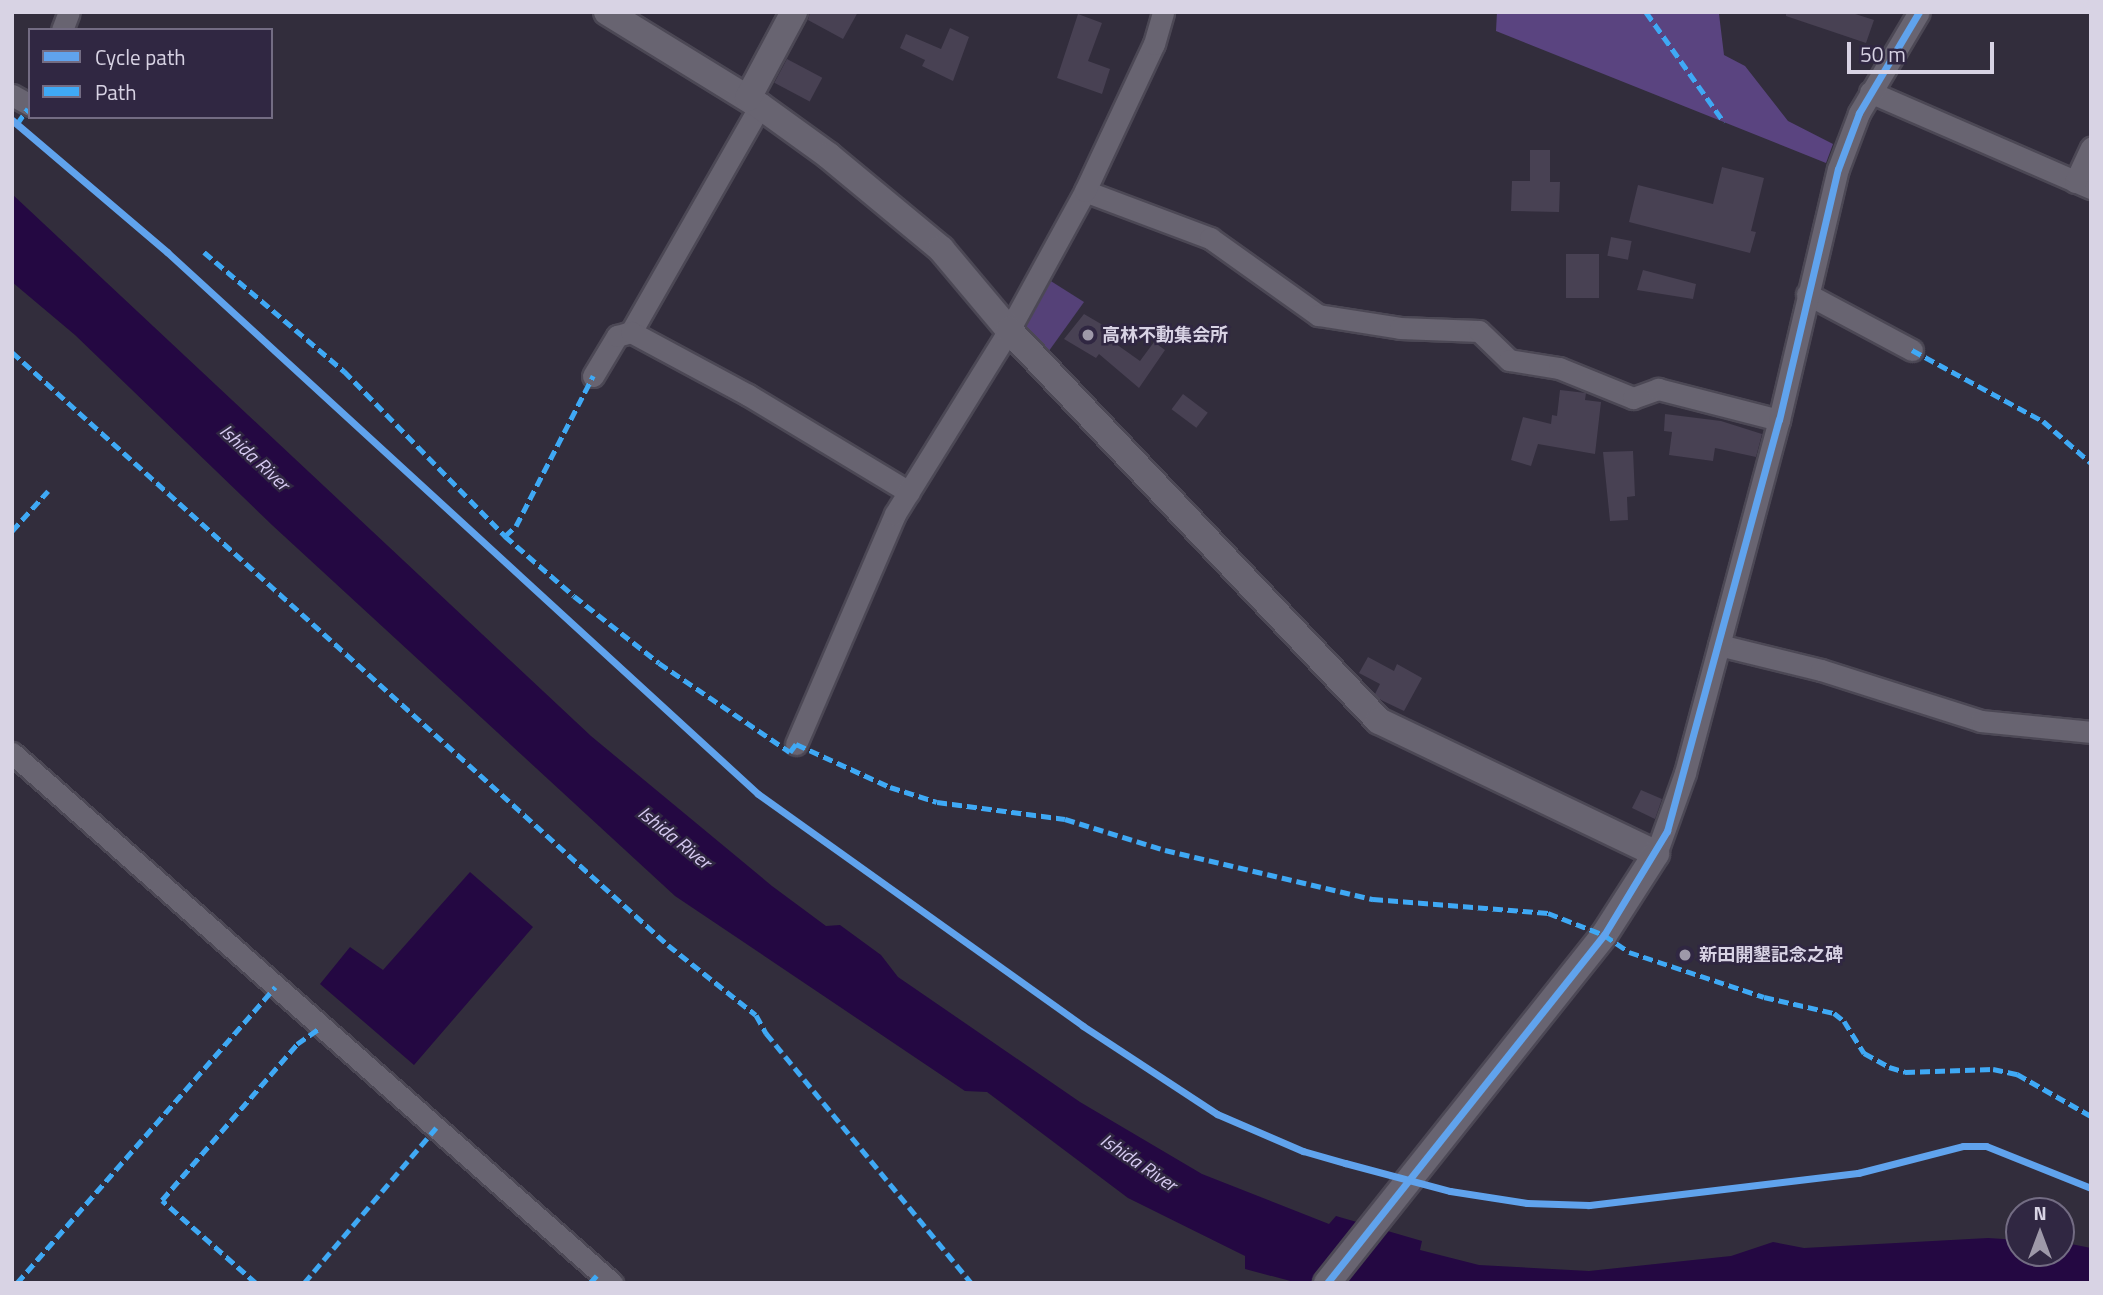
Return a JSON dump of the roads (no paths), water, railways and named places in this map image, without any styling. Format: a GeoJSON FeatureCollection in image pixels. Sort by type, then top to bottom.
{"type":"FeatureCollection","features":[{"type":"Feature","properties":{"kind":"street"},"geometry":{"type":"LineString","coordinates":[[607,12],[754,102],[829,156],[941,249],[1009,330],[1379,721],[1656,854]]}},
{"type":"Feature","properties":{"kind":"street"},"geometry":{"type":"LineString","coordinates":[[631,332],[754,102],[794,12]]}},
{"type":"Feature","properties":{"kind":"street"},"geometry":{"type":"LineString","coordinates":[[796,744],[832,654],[909,492],[1009,330],[1085,191],[1154,44],[1163,12]]}},
{"type":"Feature","properties":{"kind":"street"},"geometry":{"type":"LineString","coordinates":[[1327,1283],[1404,1182],[1604,934],[1656,854],[1682,785],[1779,420],[1838,169],[1870,92],[1919,12]]}},
{"type":"Feature","properties":{"kind":"street"},"geometry":{"type":"LineString","coordinates":[[1870,92],[2083,185],[2091,148]]}},
{"type":"Feature","properties":{"kind":"street"},"geometry":{"type":"LineString","coordinates":[[12,95],[28,104]]}},
{"type":"Feature","properties":{"kind":"street"},"geometry":{"type":"LineString","coordinates":[[1085,191],[1210,238],[1318,315],[1400,328],[1479,331],[1509,360],[1559,368],[1633,398],[1657,389],[1779,420]]}},
{"type":"Feature","properties":{"kind":"street"},"geometry":{"type":"LineString","coordinates":[[1807,294],[1912,350]]}},
{"type":"Feature","properties":{"kind":"street"},"geometry":{"type":"LineString","coordinates":[[593,376],[617,336],[631,332],[748,396],[909,492]]}},
{"type":"Feature","properties":{"kind":"street"},"geometry":{"type":"LineString","coordinates":[[1719,645],[1821,670],[1981,722],[2091,732]]}},
{"type":"Feature","properties":{"kind":"street"},"geometry":{"type":"LineString","coordinates":[[12,753],[612,1283]]}},
{"type":"Feature","properties":{"kind":"water","name":"Ishida River"},"geometry":{"type":"Polygon","coordinates":[[[12,194],[591,736],[772,886],[826,926],[840,925],[881,955],[898,977],[1080,1102],[1202,1174],[1329,1224],[1336,1216],[1422,1241],[1420,1250],[1479,1265],[1589,1271],[1731,1256],[1773,1242],[1804,1248],[1988,1238],[2005,1239],[2005,1267],[2075,1267],[2075,1245],[2091,1248],[2091,1283],[1298,1283],[1245,1269],[1245,1256],[1128,1198],[987,1092],[965,1091],[675,896],[272,525],[75,335],[12,282],[12,194]]]}},
{"type":"Feature","properties":{"kind":"water"},"geometry":{"type":"Polygon","coordinates":[[[470,872],[533,927],[414,1065],[320,984],[350,947],[383,970],[470,872]]]}},
{"type":"Feature","properties":{"kind":"place","name":"高林不動集会所"},"geometry":{"type":"Point","coordinates":[1088,335]}},
{"type":"Feature","properties":{"kind":"place","name":"新田開墾記念之碑"},"geometry":{"type":"Point","coordinates":[1685,955]}}]}
